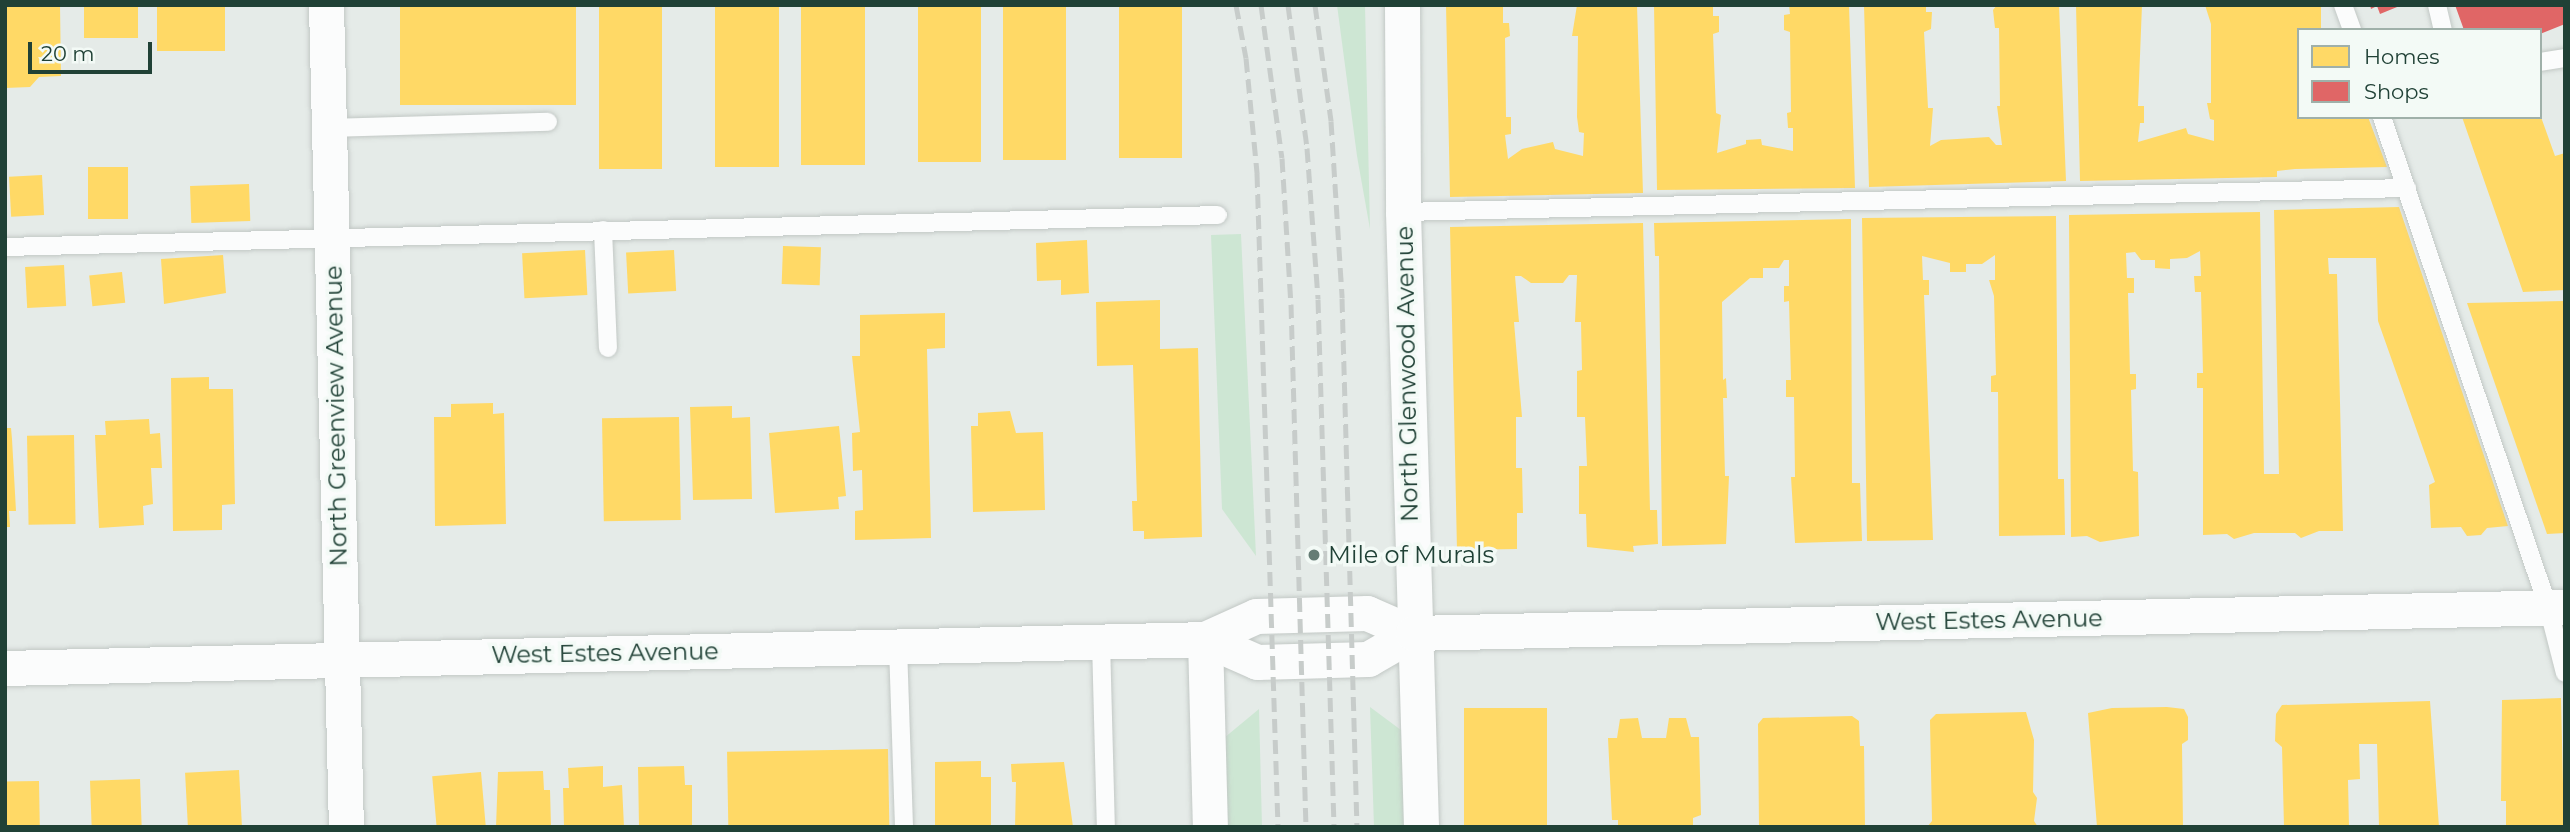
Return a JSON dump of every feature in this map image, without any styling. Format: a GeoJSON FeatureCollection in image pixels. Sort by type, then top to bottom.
{"type":"FeatureCollection","features":[{"type":"Feature","properties":{"kind":"street","name":"North Greenview Avenue"},"geometry":{"type":"LineString","coordinates":[[326,5],[346,827]]}},
{"type":"Feature","properties":{"kind":"street","name":"North Glenwood Avenue"},"geometry":{"type":"LineString","coordinates":[[1402,5],[1403,212],[1413,633],[1421,827]]}},
{"type":"Feature","properties":{"kind":"street","name":"West Estes Avenue"},"geometry":{"type":"LineString","coordinates":[[5,668],[1205,639],[1256,616],[1367,613],[1413,633],[2556,607]]}},
{"type":"Feature","properties":{"kind":"street","name":"West Estes Avenue"},"geometry":{"type":"LineString","coordinates":[[1205,639],[1257,662],[1368,659],[1413,633]]}},
{"type":"Feature","properties":{"kind":"street"},"geometry":{"type":"LineString","coordinates":[[1205,639],[1210,827]]}},
{"type":"Feature","properties":{"kind":"lane"},"geometry":{"type":"LineString","coordinates":[[2343,5],[2351,28]]}},
{"type":"Feature","properties":{"kind":"lane"},"geometry":{"type":"LineString","coordinates":[[2437,5],[2443,28]]}},
{"type":"Feature","properties":{"kind":"lane"},"geometry":{"type":"LineString","coordinates":[[2542,62],[2565,58]]}},
{"type":"Feature","properties":{"kind":"lane"},"geometry":{"type":"LineString","coordinates":[[2383,119],[2556,607],[2565,673]]}},
{"type":"Feature","properties":{"kind":"lane"},"geometry":{"type":"LineString","coordinates":[[328,128],[548,122]]}},
{"type":"Feature","properties":{"kind":"lane"},"geometry":{"type":"LineString","coordinates":[[1403,212],[2407,188]]}},
{"type":"Feature","properties":{"kind":"lane"},"geometry":{"type":"LineString","coordinates":[[5,247],[1218,215]]}},
{"type":"Feature","properties":{"kind":"lane"},"geometry":{"type":"LineString","coordinates":[[603,230],[608,348]]}},
{"type":"Feature","properties":{"kind":"lane"},"geometry":{"type":"LineString","coordinates":[[1101,641],[1106,827]]}},
{"type":"Feature","properties":{"kind":"lane"},"geometry":{"type":"LineString","coordinates":[[898,646],[904,827]]}},
{"type":"Feature","properties":{"kind":"green space"},"geometry":{"type":"Polygon","coordinates":[[[1337,5],[1365,5],[1370,229],[1357,156],[1337,5]]]}},
{"type":"Feature","properties":{"kind":"green space"},"geometry":{"type":"Polygon","coordinates":[[[1241,234],[1256,556],[1222,509],[1211,235],[1241,234]]]}},
{"type":"Feature","properties":{"kind":"green space"},"geometry":{"type":"Polygon","coordinates":[[[1370,707],[1405,733],[1407,827],[1374,827],[1370,707]]]}},
{"type":"Feature","properties":{"kind":"green space"},"geometry":{"type":"Polygon","coordinates":[[[1259,709],[1262,827],[1226,827],[1224,738],[1259,709]]]}},
{"type":"Feature","properties":{"kind":"building: Homes"},"geometry":{"type":"Polygon","coordinates":[[[6,5],[60,5],[61,76],[39,77],[30,87],[5,88],[6,5]]]}},
{"type":"Feature","properties":{"kind":"building: Homes"},"geometry":{"type":"Polygon","coordinates":[[[84,5],[138,5],[138,38],[84,38],[84,5]]]}},
{"type":"Feature","properties":{"kind":"building: Homes"},"geometry":{"type":"Polygon","coordinates":[[[157,5],[225,5],[225,51],[157,51],[157,5]]]}},
{"type":"Feature","properties":{"kind":"building: Homes"},"geometry":{"type":"Polygon","coordinates":[[[400,5],[576,5],[576,105],[400,105],[400,5]]]}},
{"type":"Feature","properties":{"kind":"building: Homes"},"geometry":{"type":"Polygon","coordinates":[[[599,5],[662,5],[662,169],[599,169],[599,5]]]}},
{"type":"Feature","properties":{"kind":"building: Homes"},"geometry":{"type":"Polygon","coordinates":[[[715,5],[779,5],[779,167],[715,167],[715,5]]]}},
{"type":"Feature","properties":{"kind":"building: Homes"},"geometry":{"type":"Polygon","coordinates":[[[801,5],[865,5],[865,165],[801,165],[801,5]]]}},
{"type":"Feature","properties":{"kind":"building: Homes"},"geometry":{"type":"Polygon","coordinates":[[[918,5],[981,5],[981,162],[918,162],[918,5]]]}},
{"type":"Feature","properties":{"kind":"building: Homes"},"geometry":{"type":"Polygon","coordinates":[[[1003,5],[1066,5],[1066,160],[1003,160],[1003,5]]]}},
{"type":"Feature","properties":{"kind":"building: Homes"},"geometry":{"type":"Polygon","coordinates":[[[1119,5],[1182,5],[1182,158],[1119,158],[1119,5]]]}},
{"type":"Feature","properties":{"kind":"building: Homes"},"geometry":{"type":"Polygon","coordinates":[[[1446,5],[1503,5],[1503,23],[1509,23],[1510,36],[1505,38],[1506,117],[1511,117],[1511,134],[1505,135],[1508,159],[1522,149],[1553,142],[1555,149],[1583,156],[1584,133],[1579,132],[1577,117],[1578,36],[1572,36],[1577,5],[1637,5],[1643,193],[1450,197],[1446,5]]]}},
{"type":"Feature","properties":{"kind":"building: Homes"},"geometry":{"type":"Polygon","coordinates":[[[1654,5],[1713,5],[1713,16],[1719,16],[1719,32],[1713,34],[1716,113],[1721,115],[1717,153],[1746,144],[1746,140],[1761,139],[1762,145],[1793,151],[1793,128],[1788,128],[1787,113],[1791,112],[1790,32],[1784,30],[1784,15],[1790,14],[1789,5],[1849,5],[1855,188],[1657,190],[1654,5]]]}},
{"type":"Feature","properties":{"kind":"building: Homes"},"geometry":{"type":"Polygon","coordinates":[[[1864,5],[1926,5],[1926,12],[1932,12],[1931,29],[1924,32],[1928,108],[1933,108],[1930,146],[1941,140],[1989,137],[1996,145],[2002,145],[1997,106],[2000,106],[1999,28],[1995,28],[1993,10],[1997,5],[2059,5],[2066,181],[1869,187],[1864,5]]]}},
{"type":"Feature","properties":{"kind":"building: Homes"},"geometry":{"type":"Polygon","coordinates":[[[2076,5],[2142,5],[2138,106],[2144,106],[2144,123],[2140,123],[2138,142],[2186,128],[2188,134],[2214,141],[2214,120],[2210,119],[2207,103],[2211,103],[2211,24],[2205,5],[2321,5],[2321,28],[2297,28],[2297,119],[2369,119],[2387,167],[2295,169],[2277,171],[2277,177],[2080,181],[2076,5]]]}},
{"type":"Feature","properties":{"kind":"building: Homes"},"geometry":{"type":"Polygon","coordinates":[[[2463,119],[2542,119],[2555,156],[2565,153],[2565,290],[2523,292],[2463,119]]]}},
{"type":"Feature","properties":{"kind":"building: Homes"},"geometry":{"type":"Polygon","coordinates":[[[88,167],[128,167],[128,219],[88,219],[88,167]]]}},
{"type":"Feature","properties":{"kind":"building: Homes"},"geometry":{"type":"Polygon","coordinates":[[[42,175],[44,215],[11,217],[9,177],[42,175]]]}},
{"type":"Feature","properties":{"kind":"building: Homes"},"geometry":{"type":"Polygon","coordinates":[[[249,184],[250,221],[191,223],[190,186],[249,184]]]}},
{"type":"Feature","properties":{"kind":"building: Homes"},"geometry":{"type":"Polygon","coordinates":[[[2399,207],[2508,526],[2487,528],[2481,535],[2467,536],[2461,527],[2431,528],[2429,485],[2435,482],[2378,321],[2376,258],[2328,258],[2329,274],[2337,274],[2343,531],[2319,531],[2301,538],[2295,533],[2254,533],[2234,539],[2227,534],[2203,535],[2203,388],[2197,388],[2197,373],[2203,373],[2201,292],[2195,292],[2194,276],[2201,276],[2200,251],[2187,258],[2170,259],[2170,269],[2155,268],[2155,260],[2141,260],[2135,252],[2126,253],[2127,278],[2134,278],[2134,293],[2128,293],[2130,374],[2136,374],[2136,389],[2131,390],[2133,471],[2138,472],[2139,536],[2100,542],[2087,536],[2071,537],[2069,215],[2260,212],[2264,474],[2279,474],[2274,210],[2399,207]]]}},
{"type":"Feature","properties":{"kind":"building: Homes"},"geometry":{"type":"Polygon","coordinates":[[[2056,216],[2058,479],[2064,479],[2065,535],[1999,536],[1998,392],[1991,392],[1991,376],[1996,375],[1994,296],[1989,280],[1995,280],[1995,255],[1982,264],[1966,264],[1966,272],[1950,272],[1950,263],[1922,256],[1923,280],[1929,280],[1929,295],[1924,295],[1933,540],[1867,541],[1862,218],[2056,216]]]}},
{"type":"Feature","properties":{"kind":"building: Homes"},"geometry":{"type":"Polygon","coordinates":[[[1851,219],[1852,483],[1860,483],[1862,541],[1795,543],[1791,477],[1795,477],[1794,397],[1786,397],[1786,380],[1791,380],[1789,301],[1784,302],[1784,286],[1789,286],[1789,260],[1784,260],[1779,268],[1763,268],[1763,278],[1750,278],[1722,302],[1723,380],[1726,378],[1727,398],[1723,398],[1725,476],[1729,476],[1726,544],[1662,546],[1659,256],[1655,256],[1654,223],[1851,219]]]}},
{"type":"Feature","properties":{"kind":"building: Homes"},"geometry":{"type":"Polygon","coordinates":[[[1643,223],[1650,510],[1657,510],[1658,544],[1633,546],[1634,552],[1587,547],[1586,514],[1579,514],[1579,466],[1587,466],[1585,417],[1577,417],[1577,371],[1582,370],[1581,322],[1575,322],[1577,275],[1569,275],[1563,283],[1531,283],[1521,276],[1515,276],[1519,322],[1514,322],[1522,417],[1516,417],[1516,468],[1522,468],[1523,513],[1517,513],[1517,549],[1457,550],[1450,227],[1643,223]]]}},
{"type":"Feature","properties":{"kind":"building: Homes"},"geometry":{"type":"Polygon","coordinates":[[[1087,240],[1089,293],[1061,295],[1061,280],[1037,281],[1036,243],[1087,240]]]}},
{"type":"Feature","properties":{"kind":"building: Homes"},"geometry":{"type":"Polygon","coordinates":[[[783,246],[821,247],[820,285],[782,284],[783,246]]]}},
{"type":"Feature","properties":{"kind":"building: Homes"},"geometry":{"type":"Polygon","coordinates":[[[585,250],[587,295],[524,298],[522,253],[585,250]]]}},
{"type":"Feature","properties":{"kind":"building: Homes"},"geometry":{"type":"Polygon","coordinates":[[[674,250],[676,291],[628,293],[626,253],[674,250]]]}},
{"type":"Feature","properties":{"kind":"building: Homes"},"geometry":{"type":"Polygon","coordinates":[[[223,255],[226,293],[164,304],[161,259],[223,255]]]}},
{"type":"Feature","properties":{"kind":"building: Homes"},"geometry":{"type":"Polygon","coordinates":[[[64,265],[66,306],[27,308],[25,267],[64,265]]]}},
{"type":"Feature","properties":{"kind":"building: Homes"},"geometry":{"type":"Polygon","coordinates":[[[122,272],[125,303],[92,306],[89,275],[122,272]]]}},
{"type":"Feature","properties":{"kind":"building: Homes"},"geometry":{"type":"Polygon","coordinates":[[[1160,300],[1160,349],[1198,348],[1202,537],[1144,539],[1144,531],[1133,531],[1132,501],[1137,501],[1133,365],[1097,366],[1096,302],[1160,300]]]}},
{"type":"Feature","properties":{"kind":"building: Homes"},"geometry":{"type":"Polygon","coordinates":[[[2565,301],[2565,533],[2547,534],[2467,303],[2565,301]]]}},
{"type":"Feature","properties":{"kind":"building: Homes"},"geometry":{"type":"Polygon","coordinates":[[[945,313],[945,348],[927,349],[931,538],[855,540],[855,511],[863,510],[862,470],[853,471],[852,433],[860,432],[852,356],[860,356],[860,315],[945,313]]]}},
{"type":"Feature","properties":{"kind":"building: Homes"},"geometry":{"type":"Polygon","coordinates":[[[209,377],[209,389],[233,389],[235,504],[222,505],[222,530],[173,531],[171,378],[209,377]]]}},
{"type":"Feature","properties":{"kind":"building: Homes"},"geometry":{"type":"Polygon","coordinates":[[[493,403],[493,414],[504,413],[506,524],[435,526],[434,417],[451,417],[451,404],[493,403]]]}},
{"type":"Feature","properties":{"kind":"building: Homes"},"geometry":{"type":"Polygon","coordinates":[[[732,406],[732,418],[750,417],[752,499],[693,500],[690,407],[732,406]]]}},
{"type":"Feature","properties":{"kind":"building: Homes"},"geometry":{"type":"Polygon","coordinates":[[[1010,411],[1016,433],[1043,432],[1045,510],[973,512],[971,426],[978,426],[978,413],[1010,411]]]}},
{"type":"Feature","properties":{"kind":"building: Homes"},"geometry":{"type":"Polygon","coordinates":[[[679,417],[681,520],[604,521],[602,418],[679,417]]]}},
{"type":"Feature","properties":{"kind":"building: Homes"},"geometry":{"type":"Polygon","coordinates":[[[149,419],[150,434],[160,433],[162,468],[151,468],[153,504],[143,506],[144,525],[99,528],[95,435],[106,435],[105,421],[149,419]]]}},
{"type":"Feature","properties":{"kind":"building: Homes"},"geometry":{"type":"Polygon","coordinates":[[[839,426],[846,496],[838,497],[839,509],[775,513],[769,433],[839,426]]]}},
{"type":"Feature","properties":{"kind":"building: Homes"},"geometry":{"type":"Polygon","coordinates":[[[5,428],[11,428],[16,511],[9,511],[10,527],[5,527],[5,428]]]}},
{"type":"Feature","properties":{"kind":"building: Homes"},"geometry":{"type":"Polygon","coordinates":[[[74,435],[76,524],[29,525],[27,436],[74,435]]]}},
{"type":"Feature","properties":{"kind":"building: Homes"},"geometry":{"type":"Polygon","coordinates":[[[2561,698],[2564,827],[2510,827],[2506,825],[2506,801],[2501,801],[2502,700],[2561,698]]]}},
{"type":"Feature","properties":{"kind":"building: Homes"},"geometry":{"type":"Polygon","coordinates":[[[2430,701],[2439,827],[2379,827],[2377,744],[2359,744],[2360,779],[2348,780],[2349,827],[2284,827],[2282,747],[2275,741],[2276,714],[2282,705],[2430,701]]]}},
{"type":"Feature","properties":{"kind":"building: Homes"},"geometry":{"type":"Polygon","coordinates":[[[1464,708],[1547,708],[1547,827],[1464,827],[1464,708]]]}},
{"type":"Feature","properties":{"kind":"building: Homes"},"geometry":{"type":"Polygon","coordinates":[[[2112,708],[2184,709],[2188,717],[2188,740],[2182,744],[2183,827],[2097,827],[2088,713],[2112,708]]]}},
{"type":"Feature","properties":{"kind":"building: Homes"},"geometry":{"type":"Polygon","coordinates":[[[2026,712],[2034,740],[2033,792],[2037,798],[2034,821],[2038,827],[1927,827],[1932,821],[1930,720],[1936,714],[2026,712]]]}},
{"type":"Feature","properties":{"kind":"building: Homes"},"geometry":{"type":"Polygon","coordinates":[[[1852,716],[1859,721],[1860,746],[1864,746],[1865,827],[1759,827],[1758,724],[1763,718],[1852,716]]]}},
{"type":"Feature","properties":{"kind":"building: Homes"},"geometry":{"type":"Polygon","coordinates":[[[1638,718],[1642,738],[1666,738],[1669,718],[1686,718],[1691,737],[1699,737],[1701,815],[1693,818],[1693,827],[1618,827],[1618,820],[1612,820],[1608,738],[1617,738],[1620,719],[1638,718]]]}},
{"type":"Feature","properties":{"kind":"building: Homes"},"geometry":{"type":"Polygon","coordinates":[[[888,749],[889,827],[728,827],[727,752],[888,749]]]}},
{"type":"Feature","properties":{"kind":"building: Homes"},"geometry":{"type":"Polygon","coordinates":[[[981,761],[981,777],[991,777],[991,827],[935,827],[935,762],[981,761]]]}},
{"type":"Feature","properties":{"kind":"building: Homes"},"geometry":{"type":"Polygon","coordinates":[[[1064,762],[1073,827],[1015,827],[1016,782],[1012,782],[1011,764],[1064,762]]]}},
{"type":"Feature","properties":{"kind":"building: Homes"},"geometry":{"type":"Polygon","coordinates":[[[603,766],[603,787],[622,785],[624,827],[564,827],[563,788],[569,788],[568,768],[603,766]]]}},
{"type":"Feature","properties":{"kind":"building: Homes"},"geometry":{"type":"Polygon","coordinates":[[[684,766],[685,785],[692,785],[692,827],[639,827],[638,767],[684,766]]]}},
{"type":"Feature","properties":{"kind":"building: Homes"},"geometry":{"type":"Polygon","coordinates":[[[239,770],[242,827],[188,827],[185,773],[239,770]]]}},
{"type":"Feature","properties":{"kind":"building: Homes"},"geometry":{"type":"Polygon","coordinates":[[[543,771],[544,790],[550,790],[551,827],[496,827],[498,772],[543,771]]]}},
{"type":"Feature","properties":{"kind":"building: Homes"},"geometry":{"type":"Polygon","coordinates":[[[481,772],[486,827],[437,827],[432,776],[481,772]]]}},
{"type":"Feature","properties":{"kind":"building: Homes"},"geometry":{"type":"Polygon","coordinates":[[[140,779],[142,827],[92,827],[90,781],[140,779]]]}},
{"type":"Feature","properties":{"kind":"building: Homes"},"geometry":{"type":"Polygon","coordinates":[[[39,781],[40,827],[6,827],[5,782],[39,781]]]}},
{"type":"Feature","properties":{"kind":"building: Shops"},"geometry":{"type":"Polygon","coordinates":[[[2370,5],[2402,5],[2380,14],[2377,6],[2371,9],[2370,5]]]}},
{"type":"Feature","properties":{"kind":"building: Shops"},"geometry":{"type":"Polygon","coordinates":[[[2455,5],[2565,5],[2565,24],[2542,33],[2542,28],[2463,28],[2455,5]]]}},
{"type":"Feature","properties":{"kind":"railway"},"geometry":{"type":"LineString","coordinates":[[1236,5],[1246,58],[1257,173],[1278,827]]}},
{"type":"Feature","properties":{"kind":"railway"},"geometry":{"type":"LineString","coordinates":[[1261,5],[1282,158],[1291,304],[1306,827]]}},
{"type":"Feature","properties":{"kind":"railway"},"geometry":{"type":"LineString","coordinates":[[1288,5],[1307,148],[1318,299],[1334,827]]}},
{"type":"Feature","properties":{"kind":"railway"},"geometry":{"type":"LineString","coordinates":[[1315,5],[1331,121],[1342,298],[1357,827]]}},
{"type":"Feature","properties":{"kind":"place","name":"Mile of Murals"},"geometry":{"type":"Point","coordinates":[1314,555]}}]}
